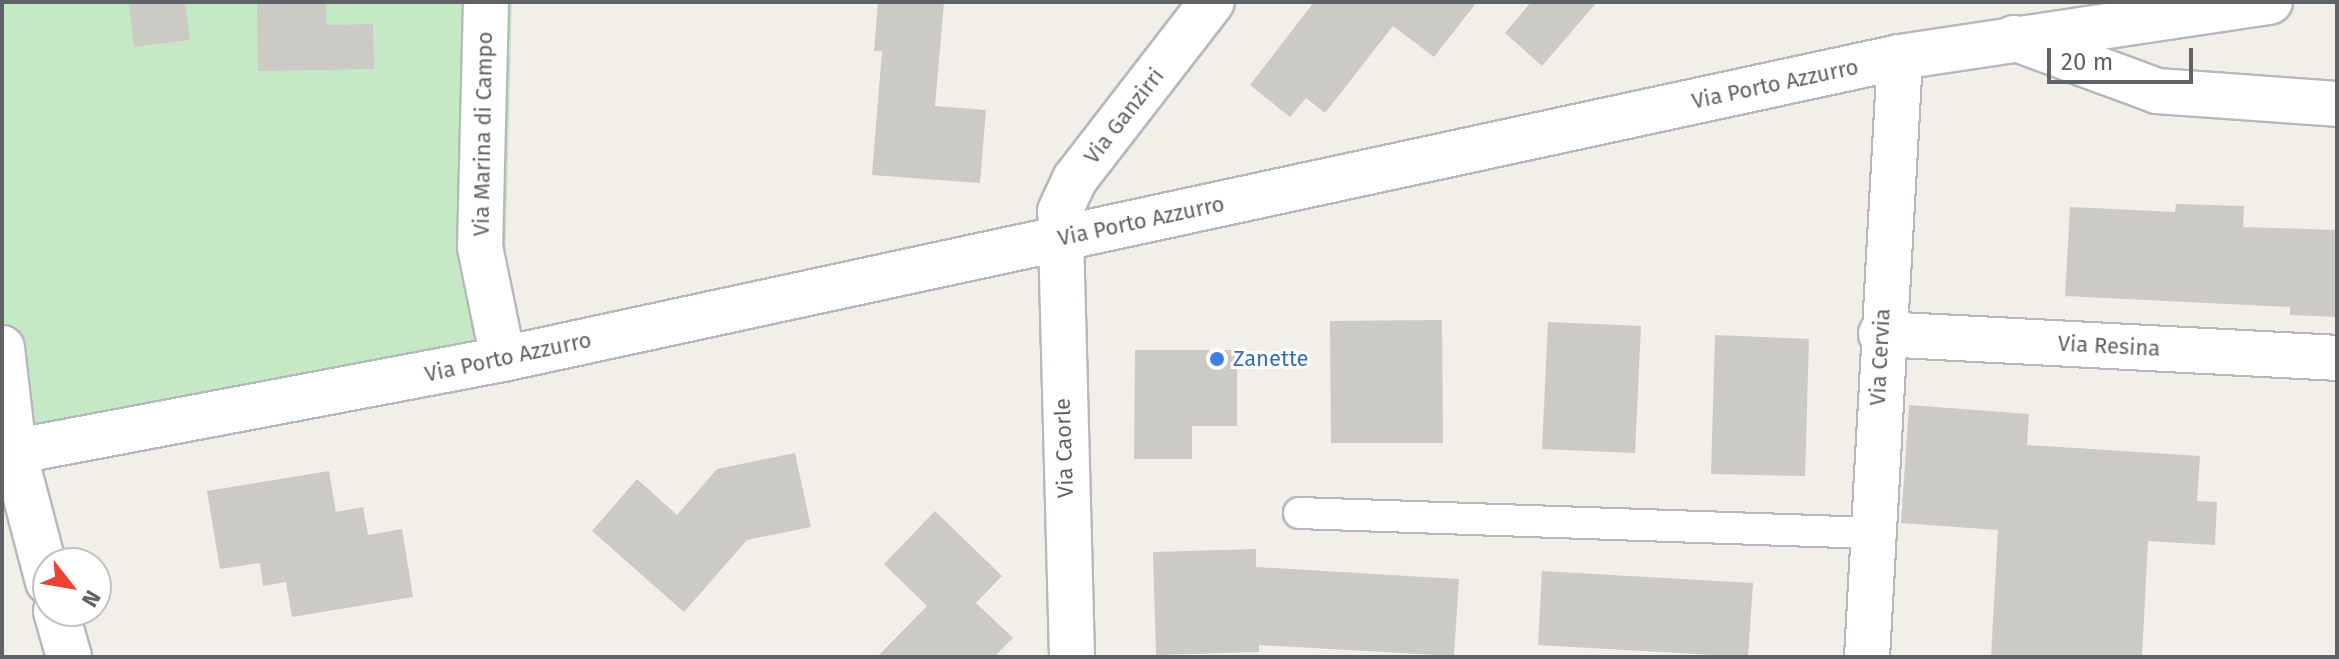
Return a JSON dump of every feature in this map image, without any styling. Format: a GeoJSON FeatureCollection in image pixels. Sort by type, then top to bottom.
{"type":"FeatureCollection","features":[{"type":"Feature","properties":{"kind":"street","name":"Via Marina di Campo"},"geometry":{"type":"LineString","coordinates":[[486,2],[480,247],[503,359]]}},
{"type":"Feature","properties":{"kind":"street","name":"Via Ganzirri"},"geometry":{"type":"LineString","coordinates":[[1057,239],[1075,179],[1212,2]]}},
{"type":"Feature","properties":{"kind":"street","name":"Via Porto Azzurro"},"geometry":{"type":"LineString","coordinates":[[6,455],[503,359],[1900,57],[2010,37],[2270,2]]}},
{"type":"Feature","properties":{"kind":"street"},"geometry":{"type":"LineString","coordinates":[[2010,37],[2157,91],[2337,104]]}},
{"type":"Feature","properties":{"kind":"street","name":"Via Cervia"},"geometry":{"type":"LineString","coordinates":[[1867,657],[1881,334],[1900,57]]}},
{"type":"Feature","properties":{"kind":"street","name":"Via Caorle"},"geometry":{"type":"LineString","coordinates":[[1057,239],[1072,657]]}},
{"type":"Feature","properties":{"kind":"street","name":"Via Resina"},"geometry":{"type":"LineString","coordinates":[[1881,334],[2337,358]]}},
{"type":"Feature","properties":{"kind":"street"},"geometry":{"type":"LineString","coordinates":[[2,348],[6,455],[36,547]]}},
{"type":"Feature","properties":{"kind":"street"},"geometry":{"type":"LineString","coordinates":[[61,627],[69,657]]}},
{"type":"Feature","properties":{"kind":"lane"},"geometry":{"type":"LineString","coordinates":[[1299,513],[1872,533]]}},
{"type":"Feature","properties":{"kind":"green space"},"geometry":{"type":"Polygon","coordinates":[[[2,2],[512,2],[503,359],[14,452],[2,309],[2,2]]]}},
{"type":"Feature","properties":{"kind":"building"},"geometry":{"type":"Polygon","coordinates":[[[129,2],[185,2],[190,40],[134,47],[129,2]]]}},
{"type":"Feature","properties":{"kind":"building"},"geometry":{"type":"Polygon","coordinates":[[[257,2],[326,2],[326,25],[373,24],[374,69],[258,71],[257,2]]]}},
{"type":"Feature","properties":{"kind":"building"},"geometry":{"type":"Polygon","coordinates":[[[878,2],[944,2],[935,106],[986,110],[980,183],[872,175],[882,51],[874,51],[878,2]]]}},
{"type":"Feature","properties":{"kind":"building"},"geometry":{"type":"Polygon","coordinates":[[[1314,2],[1477,2],[1434,57],[1393,26],[1325,113],[1306,98],[1290,117],[1250,85],[1314,2]]]}},
{"type":"Feature","properties":{"kind":"building"},"geometry":{"type":"Polygon","coordinates":[[[1531,2],[1597,2],[1542,66],[1505,33],[1531,2]]]}},
{"type":"Feature","properties":{"kind":"building"},"geometry":{"type":"Polygon","coordinates":[[[2176,204],[2244,206],[2243,227],[2337,230],[2337,317],[2290,315],[2290,307],[2065,296],[2070,207],[2175,212],[2176,204]]]}},
{"type":"Feature","properties":{"kind":"building"},"geometry":{"type":"Polygon","coordinates":[[[1442,320],[1443,443],[1331,443],[1330,321],[1442,320]]]}},
{"type":"Feature","properties":{"kind":"building"},"geometry":{"type":"Polygon","coordinates":[[[1548,322],[1641,326],[1635,453],[1542,449],[1548,322]]]}},
{"type":"Feature","properties":{"kind":"building"},"geometry":{"type":"Polygon","coordinates":[[[1715,335],[1809,339],[1805,476],[1711,474],[1715,335]]]}},
{"type":"Feature","properties":{"kind":"building"},"geometry":{"type":"Polygon","coordinates":[[[1135,350],[1237,350],[1237,426],[1192,426],[1192,459],[1134,459],[1135,350]]]}},
{"type":"Feature","properties":{"kind":"building"},"geometry":{"type":"Polygon","coordinates":[[[1909,405],[2029,414],[2027,445],[2200,456],[2197,501],[2217,502],[2215,545],[2148,541],[2142,657],[1991,657],[1998,530],[1901,523],[1909,405]]]}},
{"type":"Feature","properties":{"kind":"building"},"geometry":{"type":"Polygon","coordinates":[[[795,453],[811,527],[747,540],[684,612],[592,531],[637,479],[677,515],[717,469],[795,453]]]}},
{"type":"Feature","properties":{"kind":"building"},"geometry":{"type":"Polygon","coordinates":[[[329,471],[336,512],[363,507],[368,535],[402,529],[413,597],[292,617],[286,582],[263,586],[260,563],[220,569],[207,491],[329,471]]]}},
{"type":"Feature","properties":{"kind":"building"},"geometry":{"type":"Polygon","coordinates":[[[935,511],[1002,576],[976,603],[1013,638],[994,657],[877,657],[927,606],[884,564],[935,511]]]}},
{"type":"Feature","properties":{"kind":"building"},"geometry":{"type":"Polygon","coordinates":[[[1256,549],[1256,567],[1459,579],[1454,656],[1259,645],[1259,652],[1156,655],[1153,552],[1256,549]]]}},
{"type":"Feature","properties":{"kind":"building"},"geometry":{"type":"Polygon","coordinates":[[[1542,571],[1753,583],[1748,657],[1538,645],[1542,571]]]}},
{"type":"Feature","properties":{"kind":"place","name":"Zanette"},"geometry":{"type":"Point","coordinates":[1217,359]}}]}
